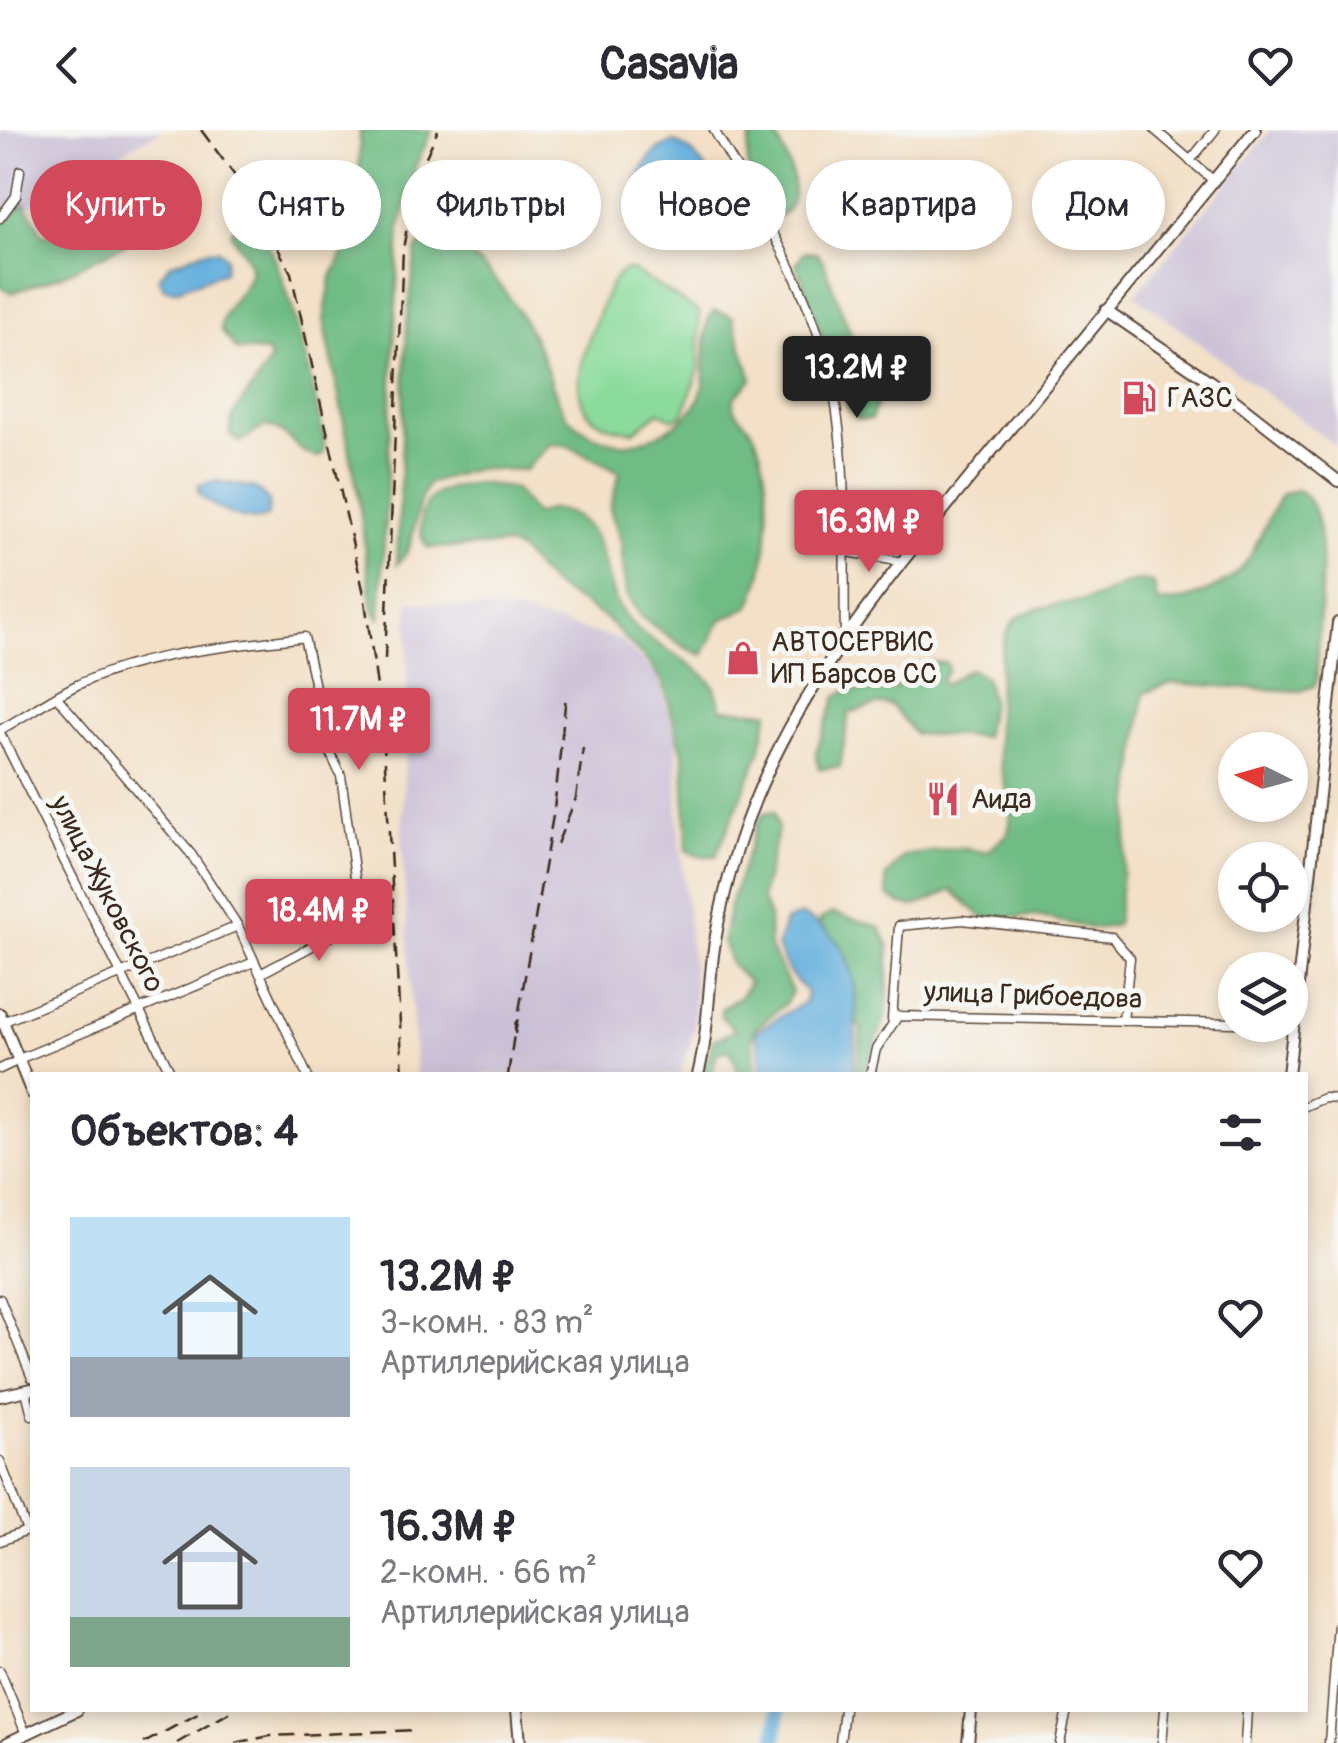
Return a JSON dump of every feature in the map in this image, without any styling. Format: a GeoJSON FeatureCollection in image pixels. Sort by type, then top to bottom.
{"type":"FeatureCollection","features":[{"type":"Feature","properties":{"kind":"main road"},"geometry":{"type":"LineString","coordinates":[[699,1072],[708,1036],[719,920],[756,798],[796,714],[844,636],[902,562],[1255,130]]}},
{"type":"Feature","properties":{"kind":"main road"},"geometry":{"type":"LineString","coordinates":[[1106,310],[1211,382],[1338,481]]}},
{"type":"Feature","properties":{"kind":"main road"},"geometry":{"type":"LineString","coordinates":[[1300,952],[1338,623]]}},
{"type":"Feature","properties":{"kind":"main road"},"geometry":{"type":"LineString","coordinates":[[1,1020],[30,1088]]}},
{"type":"Feature","properties":{"kind":"main road"},"geometry":{"type":"LineString","coordinates":[[1288,1072],[1290,1042]]}},
{"type":"Feature","properties":{"kind":"main road"},"geometry":{"type":"LineString","coordinates":[[0,1396],[29,1390]]}},
{"type":"Feature","properties":{"kind":"main road"},"geometry":{"type":"LineString","coordinates":[[7,1743],[73,1712]]}},
{"type":"Feature","properties":{"kind":"main road"},"geometry":{"type":"LineString","coordinates":[[517,1712],[520,1743]]}},
{"type":"Feature","properties":{"kind":"main road"},"geometry":{"type":"LineString","coordinates":[[968,1743],[972,1712]]}},
{"type":"Feature","properties":{"kind":"street"},"geometry":{"type":"LineString","coordinates":[[714,130],[797,280],[827,363],[842,465],[844,636]]}},
{"type":"Feature","properties":{"kind":"street"},"geometry":{"type":"LineString","coordinates":[[1155,130],[1214,180]]}},
{"type":"Feature","properties":{"kind":"street"},"geometry":{"type":"LineString","coordinates":[[1190,160],[1215,130]]}},
{"type":"Feature","properties":{"kind":"street"},"geometry":{"type":"LineString","coordinates":[[0,218],[16,196],[20,170]]}},
{"type":"Feature","properties":{"kind":"street"},"geometry":{"type":"LineString","coordinates":[[843,551],[902,562]]}},
{"type":"Feature","properties":{"kind":"street"},"geometry":{"type":"LineString","coordinates":[[0,731],[76,686],[171,656],[304,637],[329,750],[340,776],[362,920],[260,974]]}},
{"type":"Feature","properties":{"kind":"street"},"geometry":{"type":"LineString","coordinates":[[57,697],[191,854],[238,926],[305,1072]]}},
{"type":"Feature","properties":{"kind":"street","name":"улица Жуковского"},"geometry":{"type":"LineString","coordinates":[[0,731],[171,1072]]}},
{"type":"Feature","properties":{"kind":"street"},"geometry":{"type":"LineString","coordinates":[[892,1019],[899,926],[962,920],[1112,936],[1130,958],[1123,1021]]}},
{"type":"Feature","properties":{"kind":"street"},"geometry":{"type":"LineString","coordinates":[[1,1020],[238,926]]}},
{"type":"Feature","properties":{"kind":"street"},"geometry":{"type":"LineString","coordinates":[[0,1069],[254,962]]}},
{"type":"Feature","properties":{"kind":"street","name":"улица Грибоедова"},"geometry":{"type":"LineString","coordinates":[[871,1072],[876,1050],[892,1019],[908,1015],[1218,1023]]}},
{"type":"Feature","properties":{"kind":"street"},"geometry":{"type":"LineString","coordinates":[[1308,1105],[1324,1098],[1338,1099]]}},
{"type":"Feature","properties":{"kind":"street"},"geometry":{"type":"LineString","coordinates":[[0,1299],[30,1373]]}},
{"type":"Feature","properties":{"kind":"street"},"geometry":{"type":"LineString","coordinates":[[0,1462],[30,1530],[0,1541]]}},
{"type":"Feature","properties":{"kind":"street"},"geometry":{"type":"LineString","coordinates":[[1328,1743],[1338,1624]]}},
{"type":"Feature","properties":{"kind":"street"},"geometry":{"type":"LineString","coordinates":[[0,1671],[26,1734]]}},
{"type":"Feature","properties":{"kind":"street"},"geometry":{"type":"LineString","coordinates":[[840,1743],[844,1712]]}},
{"type":"Feature","properties":{"kind":"street"},"geometry":{"type":"LineString","coordinates":[[1060,1743],[1067,1712]]}},
{"type":"Feature","properties":{"kind":"street"},"geometry":{"type":"LineString","coordinates":[[1162,1743],[1165,1712]]}},
{"type":"Feature","properties":{"kind":"street"},"geometry":{"type":"LineString","coordinates":[[1245,1743],[1247,1712]]}},
{"type":"Feature","properties":{"kind":"shaded area"},"geometry":{"type":"Polygon","coordinates":[[[0,130],[161,130],[109,160],[30,160],[30,206],[0,223],[0,130]]]}},
{"type":"Feature","properties":{"kind":"shaded area"},"geometry":{"type":"Polygon","coordinates":[[[1271,130],[1338,130],[1337,447],[1135,295],[1271,130]]]}},
{"type":"Feature","properties":{"kind":"shaded area"},"geometry":{"type":"Polygon","coordinates":[[[409,601],[514,612],[621,640],[658,677],[677,739],[678,821],[695,1028],[681,1072],[416,1072],[402,845],[409,601]]]}},
{"type":"Feature","properties":{"kind":"green space"},"geometry":{"type":"Polygon","coordinates":[[[360,130],[432,130],[418,160],[401,160],[380,618],[373,610],[358,493],[324,320],[331,279],[345,250],[381,250],[381,160],[359,160],[360,130]]]}},
{"type":"Feature","properties":{"kind":"green space"},"geometry":{"type":"Polygon","coordinates":[[[759,130],[773,131],[784,152],[794,190],[786,211],[786,160],[748,160],[751,137],[759,130]]]}},
{"type":"Feature","properties":{"kind":"green space"},"geometry":{"type":"Polygon","coordinates":[[[25,203],[30,212],[30,250],[113,250],[62,275],[12,293],[0,287],[0,227],[25,203]]]}},
{"type":"Feature","properties":{"kind":"green space"},"geometry":{"type":"Polygon","coordinates":[[[242,250],[270,250],[282,278],[324,438],[324,453],[318,457],[265,426],[240,442],[230,435],[234,414],[270,359],[267,352],[237,350],[221,330],[227,309],[249,277],[248,260],[242,250]]]}},
{"type":"Feature","properties":{"kind":"green space"},"geometry":{"type":"Polygon","coordinates":[[[461,250],[480,264],[511,300],[534,339],[566,415],[583,429],[613,442],[631,443],[655,436],[689,413],[697,404],[703,385],[709,317],[714,311],[732,316],[752,379],[734,398],[734,407],[754,433],[762,457],[768,523],[763,567],[750,606],[720,621],[703,655],[684,647],[640,616],[626,594],[621,541],[610,509],[620,472],[566,445],[550,444],[525,470],[475,469],[429,483],[419,503],[409,548],[397,564],[407,323],[416,251],[461,250]]]}},
{"type":"Feature","properties":{"kind":"green space"},"geometry":{"type":"Polygon","coordinates":[[[804,252],[816,253],[823,261],[877,403],[871,419],[858,419],[848,408],[796,264],[804,252]]]}},
{"type":"Feature","properties":{"kind":"green space"},"geometry":{"type":"Polygon","coordinates":[[[624,270],[632,270],[699,312],[699,369],[683,415],[673,419],[659,412],[634,431],[593,418],[583,406],[580,391],[580,374],[590,337],[607,292],[624,270]]]}},
{"type":"Feature","properties":{"kind":"green space"},"geometry":{"type":"Polygon","coordinates":[[[481,483],[514,489],[535,515],[550,509],[583,522],[600,548],[613,595],[628,620],[700,671],[715,687],[722,709],[769,712],[760,752],[716,856],[698,856],[687,851],[684,757],[663,682],[651,665],[605,618],[550,584],[519,550],[506,545],[428,548],[424,542],[423,513],[432,497],[449,489],[481,483]]]}},
{"type":"Feature","properties":{"kind":"green space"},"geometry":{"type":"Polygon","coordinates":[[[1296,490],[1309,500],[1321,544],[1317,679],[1314,686],[1300,691],[1172,683],[1144,693],[1116,925],[1095,929],[1037,916],[983,918],[952,890],[912,906],[888,895],[886,877],[904,856],[959,848],[986,852],[1007,835],[1010,809],[999,757],[997,710],[1003,647],[1013,622],[1038,609],[1092,599],[1136,582],[1154,584],[1157,602],[1166,603],[1211,590],[1244,565],[1282,494],[1296,490]]]}},
{"type":"Feature","properties":{"kind":"green space"},"geometry":{"type":"Polygon","coordinates":[[[930,662],[946,663],[948,670],[941,681],[944,685],[969,669],[985,677],[991,701],[984,737],[915,734],[891,705],[879,704],[849,713],[840,767],[819,769],[816,752],[836,697],[849,691],[897,687],[930,662]]]}},
{"type":"Feature","properties":{"kind":"green space"},"geometry":{"type":"Polygon","coordinates":[[[774,812],[778,829],[761,898],[769,917],[770,948],[792,992],[785,1004],[754,1029],[757,1072],[739,1072],[730,1050],[717,1053],[713,1072],[703,1072],[713,1040],[735,1031],[721,1016],[721,1009],[741,996],[749,983],[730,963],[723,940],[729,908],[757,824],[764,814],[774,812]]]}},
{"type":"Feature","properties":{"kind":"green space"},"geometry":{"type":"Polygon","coordinates":[[[832,913],[880,927],[889,947],[887,1012],[865,1072],[857,1072],[861,1027],[849,1019],[820,920],[832,913]]]}},
{"type":"Feature","properties":{"kind":"water"},"geometry":{"type":"Polygon","coordinates":[[[675,142],[698,160],[648,160],[675,142]]]}},
{"type":"Feature","properties":{"kind":"water"},"geometry":{"type":"Polygon","coordinates":[[[207,250],[218,250],[226,257],[224,272],[175,290],[164,288],[159,278],[170,264],[207,250]]]}},
{"type":"Feature","properties":{"kind":"water"},"geometry":{"type":"Polygon","coordinates":[[[215,481],[255,488],[269,501],[268,516],[241,517],[211,504],[198,492],[199,485],[215,481]]]}},
{"type":"Feature","properties":{"kind":"water"},"geometry":{"type":"Polygon","coordinates":[[[801,915],[824,928],[849,963],[856,1005],[854,1072],[763,1072],[756,1031],[805,1002],[807,992],[790,974],[777,947],[785,922],[801,915]]]}},
{"type":"Feature","properties":{"kind":"waterway"},"geometry":{"type":"LineString","coordinates":[[775,1743],[779,1712]]}},
{"type":"Feature","properties":{"kind":"railway"},"geometry":{"type":"LineString","coordinates":[[201,130],[250,196],[291,273],[364,594],[383,729],[403,1072]]}},
{"type":"Feature","properties":{"kind":"railway"},"geometry":{"type":"LineString","coordinates":[[385,659],[403,249],[416,179],[438,130]]}},
{"type":"Feature","properties":{"kind":"railway"},"geometry":{"type":"LineString","coordinates":[[515,1034],[554,810],[566,696]]}},
{"type":"Feature","properties":{"kind":"railway"},"geometry":{"type":"LineString","coordinates":[[557,844],[576,798],[583,748]]}},
{"type":"Feature","properties":{"kind":"railway"},"geometry":{"type":"LineString","coordinates":[[508,1072],[516,1021]]}},
{"type":"Feature","properties":{"kind":"railway"},"geometry":{"type":"LineString","coordinates":[[144,1743],[201,1712]]}},
{"type":"Feature","properties":{"kind":"railway"},"geometry":{"type":"LineString","coordinates":[[177,1743],[231,1712]]}},
{"type":"Feature","properties":{"kind":"railway"},"geometry":{"type":"LineString","coordinates":[[235,1743],[270,1736],[417,1730]]}},
{"type":"Feature","properties":{"kind":"place","name":"ГАЗС"},"geometry":{"type":"Point","coordinates":[1139,398]}},
{"type":"Feature","properties":{"kind":"place","name":"АВТОСЕРВИС ИП Барсов СС"},"geometry":{"type":"Point","coordinates":[743,658]}},
{"type":"Feature","properties":{"kind":"place","name":"Аида"},"geometry":{"type":"Point","coordinates":[943,799]}}]}
